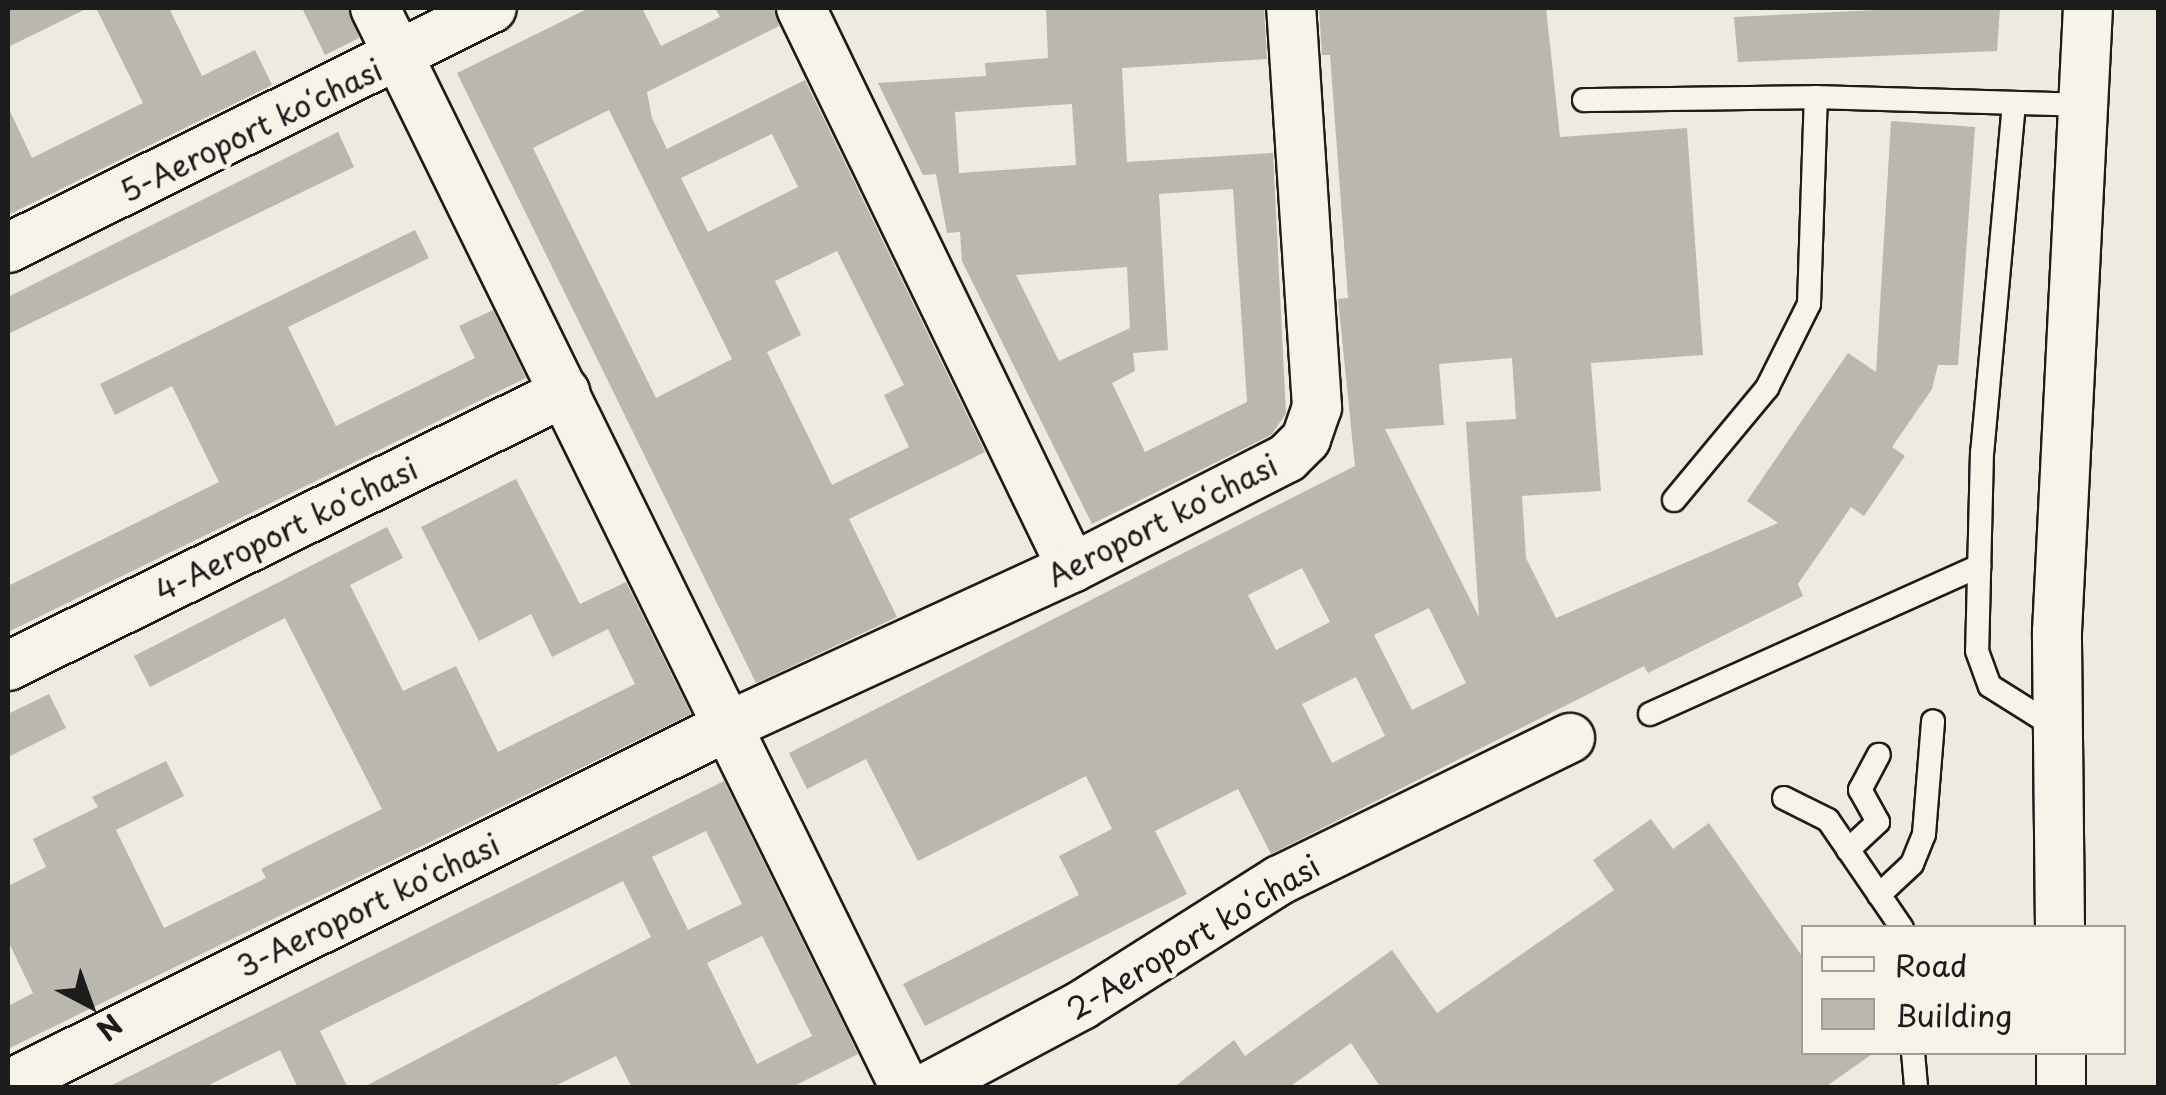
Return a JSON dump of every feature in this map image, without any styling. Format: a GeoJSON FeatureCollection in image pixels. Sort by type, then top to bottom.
{"type":"FeatureCollection","features":[{"type":"Feature","properties":{"kind":"street"},"geometry":{"type":"LineString","coordinates":[[375,8],[905,1088]]}},
{"type":"Feature","properties":{"kind":"street","name":"5-Aeroport koʻchasi"},"geometry":{"type":"LineString","coordinates":[[8,248],[399,58],[492,8]]}},
{"type":"Feature","properties":{"kind":"street"},"geometry":{"type":"LineString","coordinates":[[801,8],[1072,568]]}},
{"type":"Feature","properties":{"kind":"street","name":"Aeroport koʻchasi"},"geometry":{"type":"LineString","coordinates":[[728,726],[1072,568],[1287,458],[1306,439],[1317,407],[1291,8]]}},
{"type":"Feature","properties":{"kind":"street"},"geometry":{"type":"LineString","coordinates":[[2060,925],[2057,632],[2088,8]]}},
{"type":"Feature","properties":{"kind":"street","name":"4-Aeroport koʻchasi"},"geometry":{"type":"LineString","coordinates":[[8,666],[566,392]]}},
{"type":"Feature","properties":{"kind":"street","name":"3-Aeroport koʻchasi"},"geometry":{"type":"LineString","coordinates":[[8,1084],[728,726]]}},
{"type":"Feature","properties":{"kind":"street","name":"2-Aeroport koʻchasi"},"geometry":{"type":"LineString","coordinates":[[926,1088],[1082,1004],[1280,880],[1570,738]]}},
{"type":"Feature","properties":{"kind":"street"},"geometry":{"type":"LineString","coordinates":[[2061,1055],[2061,1088]]}},
{"type":"Feature","properties":{"kind":"lane"},"geometry":{"type":"LineString","coordinates":[[1584,100],[1816,97],[2086,105]]}},
{"type":"Feature","properties":{"kind":"lane"},"geometry":{"type":"LineString","coordinates":[[1674,500],[1767,388],[1810,304],[1816,97]]}},
{"type":"Feature","properties":{"kind":"lane"},"geometry":{"type":"LineString","coordinates":[[2014,102],[1982,452],[1977,651],[1990,686],[2058,728]]}},
{"type":"Feature","properties":{"kind":"lane"},"geometry":{"type":"LineString","coordinates":[[1650,714],[1979,566]]}},
{"type":"Feature","properties":{"kind":"lane"},"geometry":{"type":"LineString","coordinates":[[1879,895],[1912,864],[1924,834],[1933,722]]}},
{"type":"Feature","properties":{"kind":"lane"},"geometry":{"type":"LineString","coordinates":[[1848,850],[1878,822],[1860,790],[1880,755]]}},
{"type":"Feature","properties":{"kind":"lane"},"geometry":{"type":"LineString","coordinates":[[1784,798],[1828,820],[1900,925]]}},
{"type":"Feature","properties":{"kind":"lane"},"geometry":{"type":"LineString","coordinates":[[1914,1055],[1916,1088]]}},
{"type":"Feature","properties":{"kind":"building"},"geometry":{"type":"Polygon","coordinates":[[[8,8],[88,8],[8,47],[8,8]]]}},
{"type":"Feature","properties":{"kind":"building"},"geometry":{"type":"Polygon","coordinates":[[[96,8],[169,8],[202,76],[255,50],[272,85],[8,215],[8,107],[32,158],[143,103],[96,8]]]}},
{"type":"Feature","properties":{"kind":"building"},"geometry":{"type":"Polygon","coordinates":[[[302,8],[348,8],[359,38],[325,55],[302,8]]]}},
{"type":"Feature","properties":{"kind":"building"},"geometry":{"type":"Polygon","coordinates":[[[589,8],[642,8],[661,46],[720,17],[715,8],[774,8],[779,26],[647,92],[652,118],[667,149],[805,80],[985,452],[849,519],[897,617],[756,683],[457,73],[589,8]],[[609,110],[533,148],[656,398],[732,359],[609,110]],[[772,134],[681,178],[708,232],[798,187],[772,134]],[[837,251],[775,281],[801,335],[767,352],[832,485],[909,447],[884,395],[904,385],[837,251]]]}},
{"type":"Feature","properties":{"kind":"building"},"geometry":{"type":"Polygon","coordinates":[[[1046,8],[1264,8],[1267,59],[1122,68],[1127,162],[1273,153],[1286,414],[1271,435],[1092,524],[962,261],[960,232],[947,233],[936,174],[923,175],[878,83],[986,76],[985,63],[1048,58],[1046,8]],[[1072,104],[955,112],[959,173],[1076,165],[1072,104]],[[1233,189],[1159,194],[1168,350],[1133,353],[1135,371],[1112,383],[1145,452],[1247,402],[1233,189]],[[1127,267],[1016,275],[1059,361],[1130,328],[1127,267]]]}},
{"type":"Feature","properties":{"kind":"building"},"geometry":{"type":"Polygon","coordinates":[[[1319,8],[1546,8],[1560,137],[1687,128],[1703,355],[1591,363],[1601,491],[1522,496],[1526,558],[1556,618],[1778,523],[1747,501],[1848,353],[1876,372],[1891,121],[1975,127],[1958,365],[1938,365],[1932,389],[1892,447],[1905,456],[1864,516],[1851,507],[1798,584],[1803,596],[1648,673],[1644,666],[1271,854],[1238,789],[1155,831],[1187,894],[925,1026],[903,984],[1079,895],[1059,856],[1112,829],[1086,776],[918,861],[866,759],[807,789],[789,753],[1355,466],[1338,299],[1348,298],[1330,55],[1322,55],[1319,8]],[[1512,358],[1439,364],[1444,425],[1385,429],[1479,617],[1466,422],[1516,419],[1512,358]],[[1302,568],[1248,595],[1276,650],[1330,622],[1302,568]],[[1429,608],[1374,635],[1412,710],[1466,683],[1429,608]],[[1356,677],[1302,704],[1332,763],[1385,736],[1356,677]]]}},
{"type":"Feature","properties":{"kind":"building"},"geometry":{"type":"Polygon","coordinates":[[[2000,8],[1997,51],[1738,62],[1734,17],[2000,8]]]}},
{"type":"Feature","properties":{"kind":"building"},"geometry":{"type":"Polygon","coordinates":[[[338,132],[354,167],[8,334],[8,297],[338,132]]]}},
{"type":"Feature","properties":{"kind":"building"},"geometry":{"type":"Polygon","coordinates":[[[415,230],[429,258],[288,327],[336,426],[475,358],[459,326],[493,310],[526,378],[8,632],[8,586],[219,482],[172,386],[115,415],[100,384],[415,230]]]}},
{"type":"Feature","properties":{"kind":"building"},"geometry":{"type":"Polygon","coordinates":[[[516,479],[580,604],[626,582],[691,714],[8,1049],[8,1006],[33,993],[8,941],[8,886],[46,867],[33,839],[98,807],[92,797],[166,761],[184,796],[116,830],[164,928],[266,878],[261,869],[382,809],[285,618],[150,687],[134,656],[387,527],[403,558],[350,585],[403,691],[456,666],[498,752],[635,684],[608,629],[552,657],[531,614],[479,641],[421,527],[516,479]]]}},
{"type":"Feature","properties":{"kind":"building"},"geometry":{"type":"Polygon","coordinates":[[[49,694],[66,728],[8,757],[8,714],[49,694]]]}},
{"type":"Feature","properties":{"kind":"building"},"geometry":{"type":"Polygon","coordinates":[[[724,781],[858,1054],[790,1088],[632,1088],[616,1056],[551,1088],[362,1088],[651,937],[623,881],[320,1031],[348,1088],[298,1088],[280,1050],[203,1088],[106,1088],[724,781]],[[706,831],[652,857],[688,930],[742,904],[706,831]],[[762,936],[707,963],[757,1064],[812,1036],[762,936]]]}},
{"type":"Feature","properties":{"kind":"building"},"geometry":{"type":"Polygon","coordinates":[[[1651,819],[1673,849],[1709,823],[1801,955],[1801,1055],[1871,1055],[1824,1088],[1381,1088],[1351,1043],[1288,1088],[1173,1088],[1234,1040],[1245,1056],[1392,950],[1437,1013],[1614,890],[1593,860],[1651,819]]]}}]}
